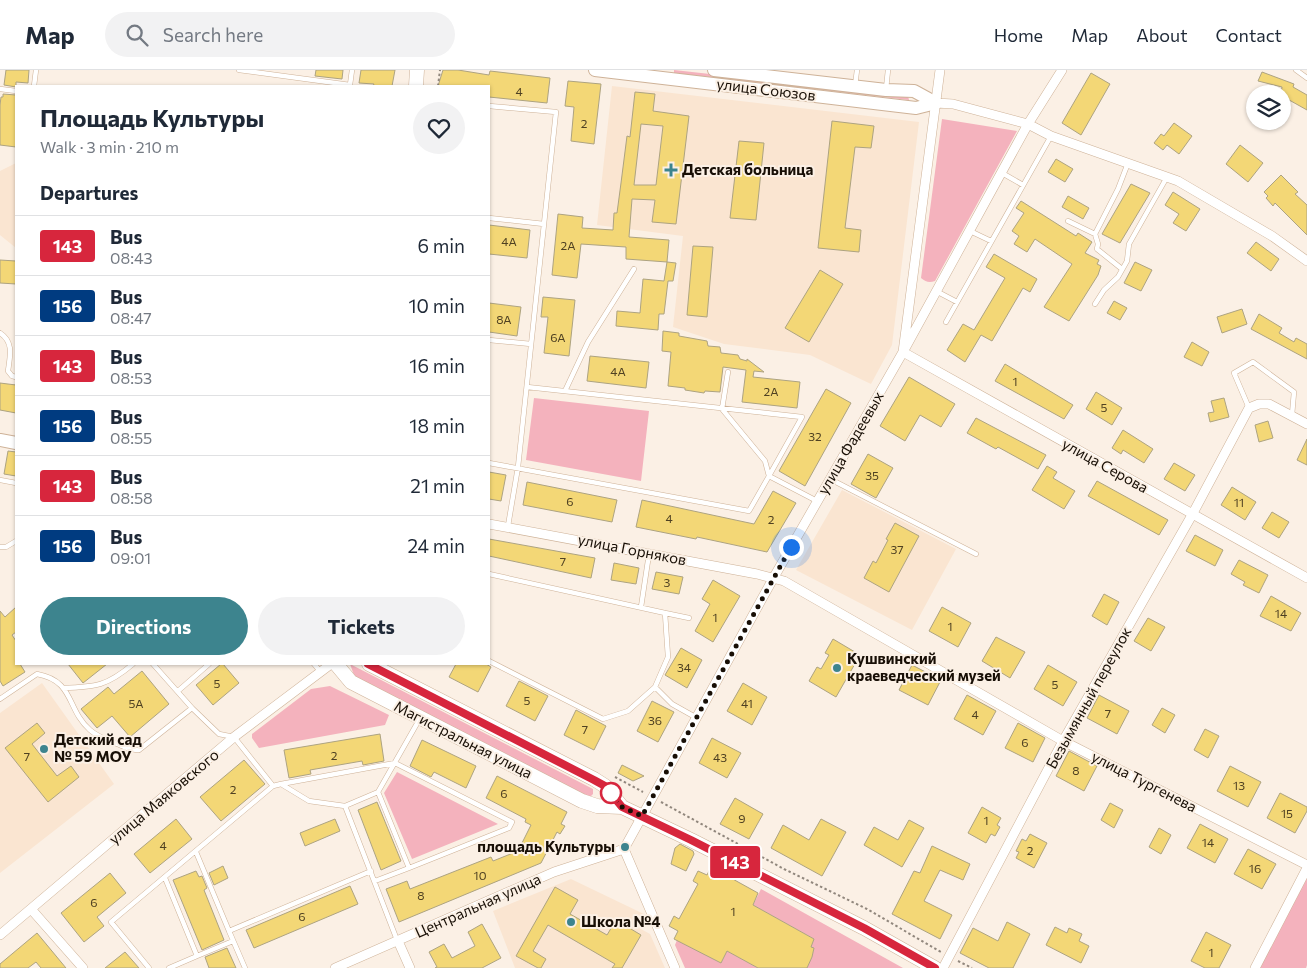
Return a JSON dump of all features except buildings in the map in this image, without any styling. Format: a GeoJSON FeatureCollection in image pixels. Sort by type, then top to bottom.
{"type":"FeatureCollection","features":[{"type":"Feature","properties":{"kind":"main road"},"geometry":{"type":"LineString","coordinates":[[416,85],[418,70]]}},
{"type":"Feature","properties":{"kind":"main road","name":"Магистральная улица"},"geometry":{"type":"LineString","coordinates":[[337,665],[351,682],[420,718],[574,796],[597,806],[622,807],[642,816],[864,928],[935,968]]}},
{"type":"Feature","properties":{"kind":"main road","name":"Магистральная улица"},"geometry":{"type":"LineString","coordinates":[[370,665],[605,786],[622,807]]}},
{"type":"Feature","properties":{"kind":"street","name":"улица Союзов"},"geometry":{"type":"LineString","coordinates":[[595,70],[665,74],[916,108],[936,103],[953,104],[1028,124],[1051,136],[1178,181],[1272,236],[1307,261]]}},
{"type":"Feature","properties":{"kind":"street","name":"улица Союзов"},"geometry":{"type":"LineString","coordinates":[[714,70],[783,74],[855,86],[914,91],[936,103]]}},
{"type":"Feature","properties":{"kind":"street"},"geometry":{"type":"LineString","coordinates":[[903,352],[940,70]]}},
{"type":"Feature","properties":{"kind":"street","name":"улица Фадеевых"},"geometry":{"type":"LineString","coordinates":[[642,816],[774,578],[903,352],[1028,124],[1062,70]]}},
{"type":"Feature","properties":{"kind":"street","name":"улица Серова"},"geometry":{"type":"LineString","coordinates":[[903,352],[1307,578]]}},
{"type":"Feature","properties":{"kind":"street"},"geometry":{"type":"LineString","coordinates":[[1249,408],[1259,404],[1269,404],[1307,424]]}},
{"type":"Feature","properties":{"kind":"street","name":"Безымянный переулок"},"geometry":{"type":"LineString","coordinates":[[944,968],[1063,741],[1192,515],[1249,408]]}},
{"type":"Feature","properties":{"kind":"street"},"geometry":{"type":"LineString","coordinates":[[0,440],[15,443]]}},
{"type":"Feature","properties":{"kind":"street","name":"улица Горняков"},"geometry":{"type":"LineString","coordinates":[[490,524],[774,578]]}},
{"type":"Feature","properties":{"kind":"street","name":"улица Тургенева"},"geometry":{"type":"LineString","coordinates":[[774,578],[784,581],[808,594],[1063,741],[1307,867]]}},
{"type":"Feature","properties":{"kind":"street","name":"улица Маяковского"},"geometry":{"type":"LineString","coordinates":[[0,935],[234,737],[330,665]]}},
{"type":"Feature","properties":{"kind":"street"},"geometry":{"type":"LineString","coordinates":[[642,816],[624,849],[675,968]]}},
{"type":"Feature","properties":{"kind":"street","name":"Центральная улица"},"geometry":{"type":"LineString","coordinates":[[335,968],[554,872],[624,849]]}},
{"type":"Feature","properties":{"kind":"street"},"geometry":{"type":"LineString","coordinates":[[1255,968],[1307,867]]}},
{"type":"Feature","properties":{"kind":"street"},"geometry":{"type":"LineString","coordinates":[[31,909],[83,968]]}},
{"type":"Feature","properties":{"kind":"street"},"geometry":{"type":"LineString","coordinates":[[398,941],[410,968]]}},
{"type":"Feature","properties":{"kind":"lane"},"geometry":{"type":"LineString","coordinates":[[34,85],[36,70]]}},
{"type":"Feature","properties":{"kind":"lane"},"geometry":{"type":"LineString","coordinates":[[239,70],[343,85]]}},
{"type":"Feature","properties":{"kind":"lane"},"geometry":{"type":"LineString","coordinates":[[350,85],[352,70]]}},
{"type":"Feature","properties":{"kind":"lane"},"geometry":{"type":"LineString","coordinates":[[855,86],[857,70]]}},
{"type":"Feature","properties":{"kind":"lane"},"geometry":{"type":"LineString","coordinates":[[886,90],[888,70]]}},
{"type":"Feature","properties":{"kind":"lane"},"geometry":{"type":"LineString","coordinates":[[1296,70],[1307,78]]}},
{"type":"Feature","properties":{"kind":"lane"},"geometry":{"type":"LineString","coordinates":[[0,89],[15,91]]}},
{"type":"Feature","properties":{"kind":"lane"},"geometry":{"type":"LineString","coordinates":[[490,106],[556,112],[518,468],[508,526]]}},
{"type":"Feature","properties":{"kind":"lane"},"geometry":{"type":"LineString","coordinates":[[946,322],[1051,136]]}},
{"type":"Feature","properties":{"kind":"lane"},"geometry":{"type":"LineString","coordinates":[[1122,269],[1097,249],[1098,244],[1095,234],[1118,189],[1128,163]]}},
{"type":"Feature","properties":{"kind":"lane"},"geometry":{"type":"LineString","coordinates":[[1002,173],[1023,185]]}},
{"type":"Feature","properties":{"kind":"lane"},"geometry":{"type":"LineString","coordinates":[[1095,304],[1104,290],[1118,277],[1127,261],[1129,244],[1167,177]]}},
{"type":"Feature","properties":{"kind":"lane"},"geometry":{"type":"LineString","coordinates":[[490,218],[544,224]]}},
{"type":"Feature","properties":{"kind":"lane"},"geometry":{"type":"LineString","coordinates":[[1068,221],[1095,234]]}},
{"type":"Feature","properties":{"kind":"lane"},"geometry":{"type":"LineString","coordinates":[[970,231],[991,241]]}},
{"type":"Feature","properties":{"kind":"lane"},"geometry":{"type":"LineString","coordinates":[[565,391],[588,342],[634,270]]}},
{"type":"Feature","properties":{"kind":"lane"},"geometry":{"type":"LineString","coordinates":[[936,292],[957,302]]}},
{"type":"Feature","properties":{"kind":"lane"},"geometry":{"type":"LineString","coordinates":[[0,333],[5,336],[11,349],[8,371],[15,377]]}},
{"type":"Feature","properties":{"kind":"lane"},"geometry":{"type":"LineString","coordinates":[[490,340],[531,344]]}},
{"type":"Feature","properties":{"kind":"lane"},"geometry":{"type":"LineString","coordinates":[[1249,408],[1234,373],[1253,362],[1294,392],[1292,415]]}},
{"type":"Feature","properties":{"kind":"lane"},"geometry":{"type":"LineString","coordinates":[[728,372],[722,409],[764,461],[769,476],[817,502]]}},
{"type":"Feature","properties":{"kind":"lane"},"geometry":{"type":"LineString","coordinates":[[490,462],[749,510],[802,417],[527,387]]}},
{"type":"Feature","properties":{"kind":"lane"},"geometry":{"type":"LineString","coordinates":[[830,479],[976,554]]}},
{"type":"Feature","properties":{"kind":"lane"},"geometry":{"type":"LineString","coordinates":[[0,480],[15,483]]}},
{"type":"Feature","properties":{"kind":"lane"},"geometry":{"type":"LineString","coordinates":[[0,547],[6,547],[15,542]]}},
{"type":"Feature","properties":{"kind":"lane"},"geometry":{"type":"LineString","coordinates":[[641,608],[649,554]]}},
{"type":"Feature","properties":{"kind":"lane"},"geometry":{"type":"LineString","coordinates":[[490,574],[689,618]]}},
{"type":"Feature","properties":{"kind":"lane"},"geometry":{"type":"LineString","coordinates":[[490,662],[604,719],[628,711],[655,687],[668,657],[665,613]]}},
{"type":"Feature","properties":{"kind":"lane"},"geometry":{"type":"LineString","coordinates":[[62,688],[92,687],[118,676],[132,665]]}},
{"type":"Feature","properties":{"kind":"lane"},"geometry":{"type":"LineString","coordinates":[[154,665],[192,708],[219,734],[234,737],[273,786]]}},
{"type":"Feature","properties":{"kind":"lane"},"geometry":{"type":"LineString","coordinates":[[178,691],[208,665]]}},
{"type":"Feature","properties":{"kind":"lane"},"geometry":{"type":"LineString","coordinates":[[315,665],[320,672]]}},
{"type":"Feature","properties":{"kind":"lane"},"geometry":{"type":"LineString","coordinates":[[0,699],[28,678],[37,674],[49,676],[57,680],[78,715],[89,729],[103,739],[129,750],[139,750],[192,708]]}},
{"type":"Feature","properties":{"kind":"lane"},"geometry":{"type":"LineString","coordinates":[[655,687],[672,704],[697,718]]}},
{"type":"Feature","properties":{"kind":"lane"},"geometry":{"type":"LineString","coordinates":[[281,784],[309,801],[345,806],[378,792],[396,764],[420,718]]}},
{"type":"Feature","properties":{"kind":"lane"},"geometry":{"type":"LineString","coordinates":[[149,968],[110,922],[273,786],[396,764],[512,822],[510,828],[375,882]]}},
{"type":"Feature","properties":{"kind":"lane"},"geometry":{"type":"LineString","coordinates":[[378,792],[409,868]]}},
{"type":"Feature","properties":{"kind":"lane"},"geometry":{"type":"LineString","coordinates":[[345,806],[398,941]]}},
{"type":"Feature","properties":{"kind":"lane"},"geometry":{"type":"LineString","coordinates":[[196,852],[245,968]]}},
{"type":"Feature","properties":{"kind":"lane"},"geometry":{"type":"LineString","coordinates":[[229,930],[371,871]]}},
{"type":"Feature","properties":{"kind":"lane"},"geometry":{"type":"LineString","coordinates":[[165,878],[197,956]]}},
{"type":"Feature","properties":{"kind":"lane"},"geometry":{"type":"LineString","coordinates":[[169,968],[233,941]]}},
{"type":"Feature","properties":{"kind":"path"},"geometry":{"type":"LineString","coordinates":[[438,85],[440,70]]}},
{"type":"Feature","properties":{"kind":"path"},"geometry":{"type":"LineString","coordinates":[[608,774],[769,861],[867,909],[949,957],[972,968]]}},
{"type":"Feature","properties":{"kind":"shaded area"},"geometry":{"type":"Polygon","coordinates":[[[674,70],[908,96],[909,100],[674,73],[674,70]]]}},
{"type":"Feature","properties":{"kind":"shaded area"},"geometry":{"type":"Polygon","coordinates":[[[612,86],[919,122],[892,345],[871,384],[810,355],[724,344],[673,327],[683,236],[597,225],[612,86]]]}},
{"type":"Feature","properties":{"kind":"shaded area"},"geometry":{"type":"Polygon","coordinates":[[[942,119],[1017,131],[935,281],[929,282],[921,278],[942,119]]]}},
{"type":"Feature","properties":{"kind":"shaded area"},"geometry":{"type":"Polygon","coordinates":[[[15,164],[15,247],[0,235],[0,171],[15,164]]]}},
{"type":"Feature","properties":{"kind":"shaded area"},"geometry":{"type":"Polygon","coordinates":[[[534,398],[649,411],[641,481],[526,460],[534,398]]]}},
{"type":"Feature","properties":{"kind":"shaded area"},"geometry":{"type":"Polygon","coordinates":[[[842,490],[956,549],[912,630],[796,570],[842,490]]]}},
{"type":"Feature","properties":{"kind":"shaded area"},"geometry":{"type":"Polygon","coordinates":[[[350,665],[593,789],[593,794],[589,798],[355,678],[350,665]]]}},
{"type":"Feature","properties":{"kind":"shaded area","name":"Детский сад № 59 МОУ"},"geometry":{"type":"Polygon","coordinates":[[[42,683],[114,784],[0,873],[0,713],[42,683]]]}},
{"type":"Feature","properties":{"kind":"shaded area"},"geometry":{"type":"Polygon","coordinates":[[[330,686],[389,715],[385,725],[259,748],[252,738],[252,734],[311,689],[330,686]]]}},
{"type":"Feature","properties":{"kind":"shaded area"},"geometry":{"type":"Polygon","coordinates":[[[397,772],[498,824],[412,859],[384,793],[397,772]]]}},
{"type":"Feature","properties":{"kind":"shaded area"},"geometry":{"type":"Polygon","coordinates":[[[1307,878],[1306,968],[1259,968],[1307,878]]]}},
{"type":"Feature","properties":{"kind":"shaded area","name":"Школа №4"},"geometry":{"type":"Polygon","coordinates":[[[571,879],[648,916],[641,929],[650,934],[665,968],[515,968],[493,911],[571,879]]]}},
{"type":"Feature","properties":{"kind":"shaded area"},"geometry":{"type":"Polygon","coordinates":[[[761,889],[903,968],[807,968],[812,957],[814,948],[811,947],[814,939],[753,905],[761,889]]]}},
{"type":"Feature","properties":{"kind":"shaded area"},"geometry":{"type":"Polygon","coordinates":[[[677,940],[721,963],[727,951],[758,968],[685,968],[675,945],[677,940]]]}},
{"type":"Feature","properties":{"kind":"bus line","name":"143"},"geometry":{"type":"LineString","coordinates":[[370,665],[605,786],[622,807],[864,928],[935,968]]}},
{"type":"Feature","properties":{"kind":"place","name":"Детская больница"},"geometry":{"type":"Point","coordinates":[671,170]}},
{"type":"Feature","properties":{"kind":"place","name":"Кушвинский краеведческий музей"},"geometry":{"type":"Point","coordinates":[837,668]}},
{"type":"Feature","properties":{"kind":"place","name":"Детский сад № 59 МОУ"},"geometry":{"type":"Point","coordinates":[44,749]}},
{"type":"Feature","properties":{"kind":"place","name":"площадь Культуры"},"geometry":{"type":"Point","coordinates":[625,847]}},
{"type":"Feature","properties":{"kind":"place","name":"Школа №4"},"geometry":{"type":"Point","coordinates":[571,922]}},
{"type":"Feature","properties":{"kind":"route"},"geometry":{"type":"LineString","coordinates":[[611,793],[622,807],[642,816],[791,547]]}}]}
